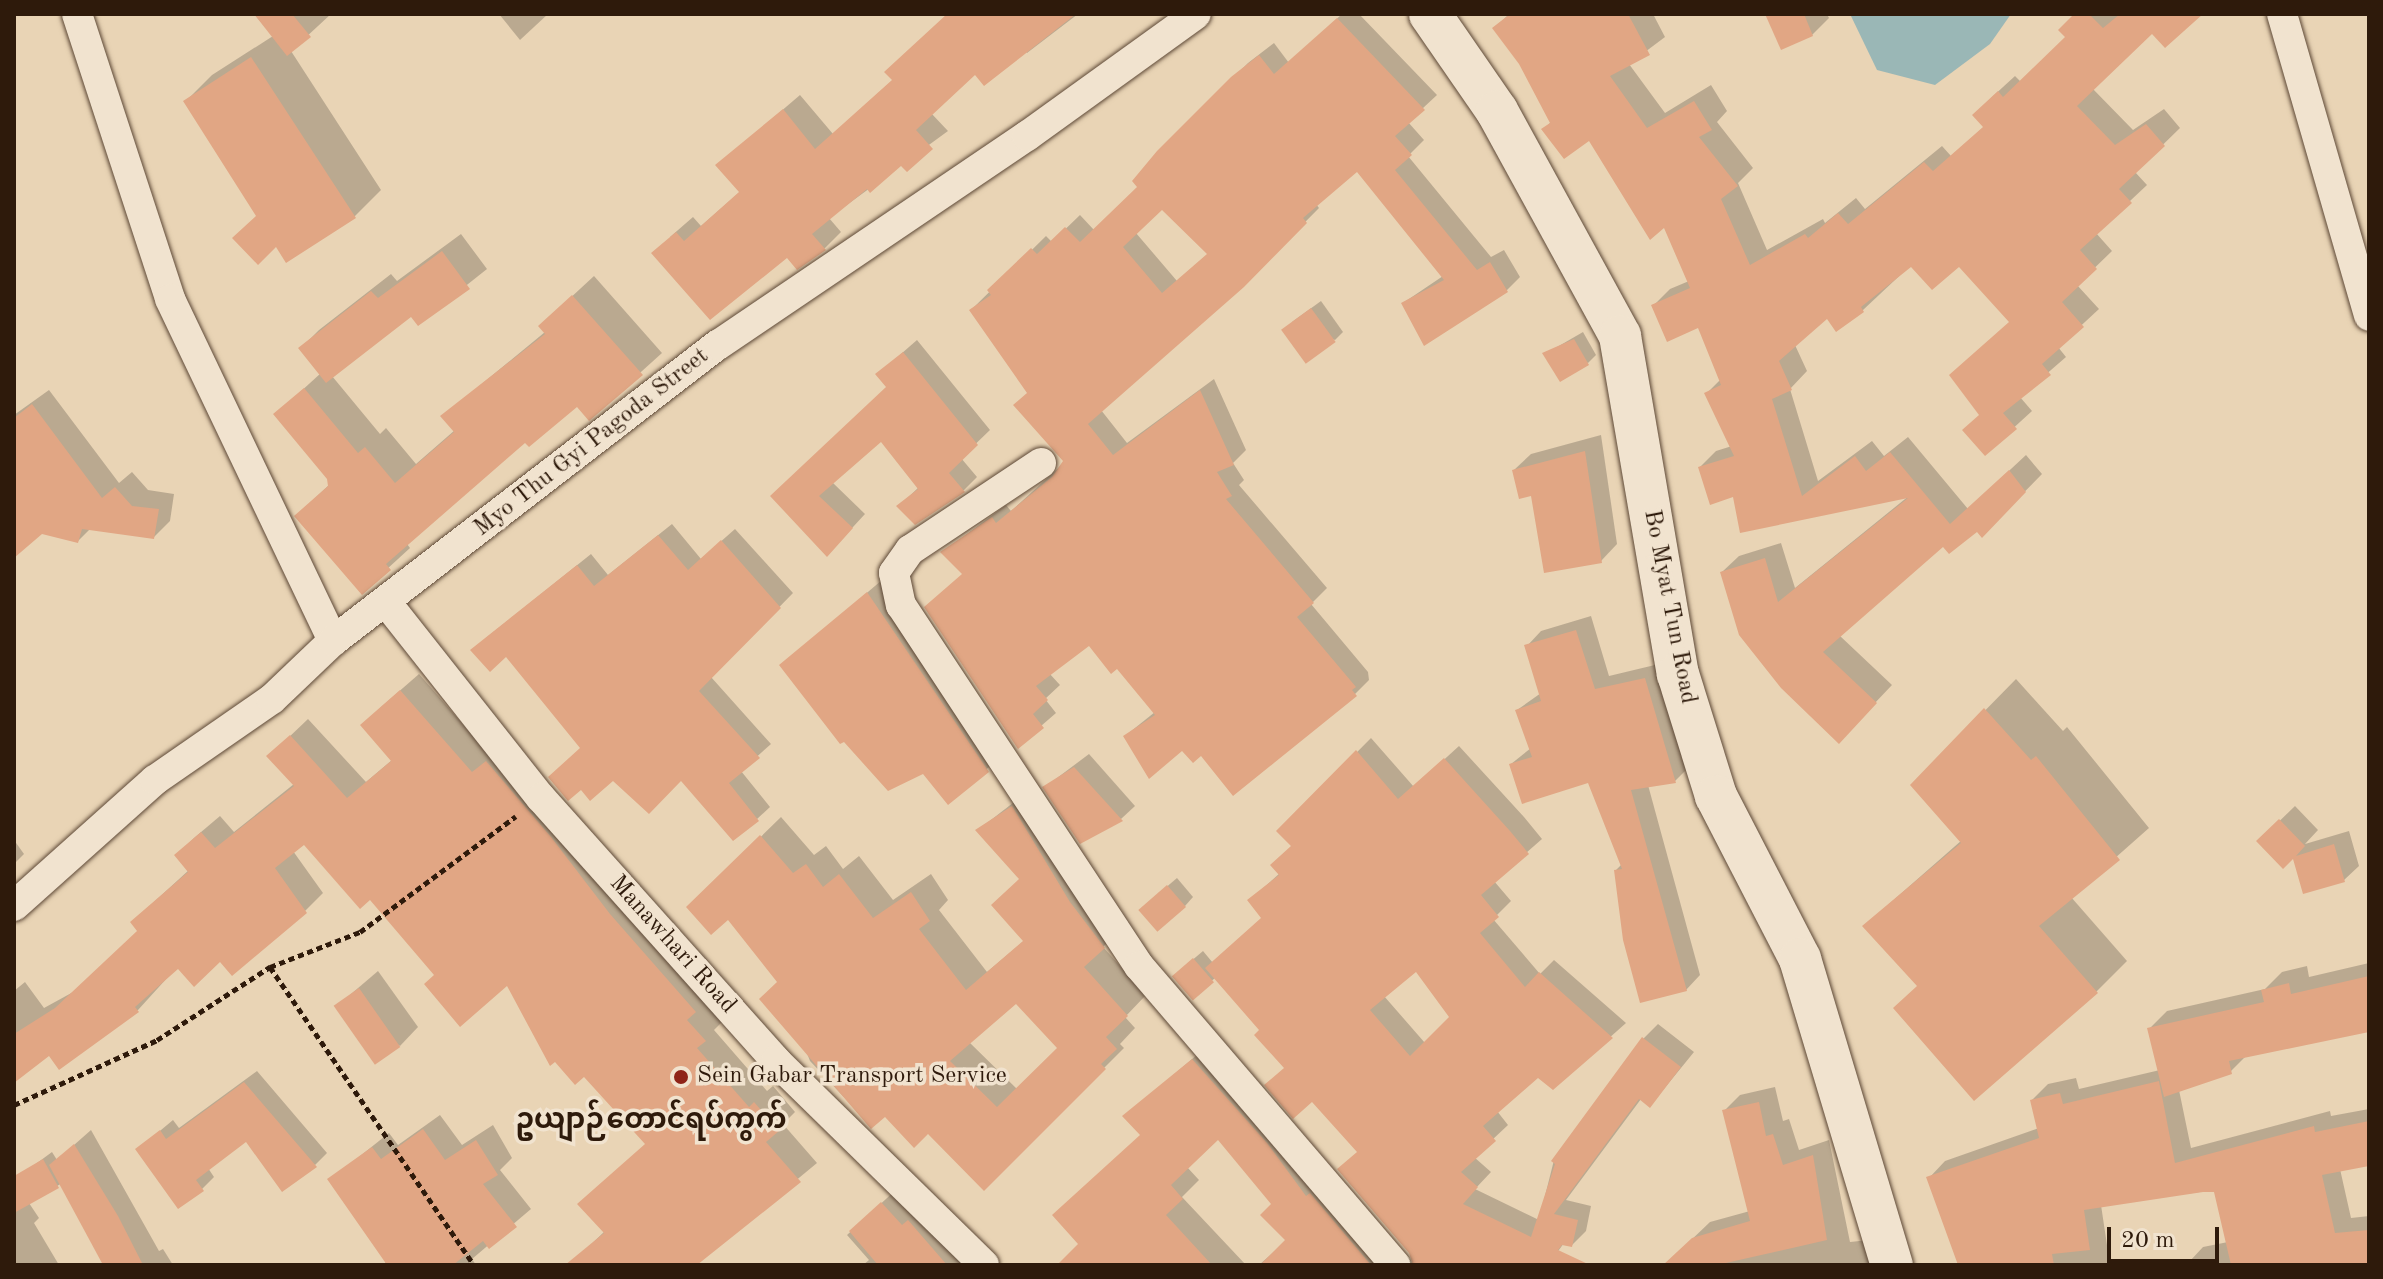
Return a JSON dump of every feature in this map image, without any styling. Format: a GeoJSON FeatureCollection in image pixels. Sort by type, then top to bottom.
{"type":"FeatureCollection","features":[{"type":"Feature","properties":{"kind":"main road","name":"Bo Myat Tun Road"},"geometry":{"type":"LineString","coordinates":[[1430,14],[1497,111],[1620,336],[1678,674],[1716,796],[1800,959],[1892,1265]]}},
{"type":"Feature","properties":{"kind":"street"},"geometry":{"type":"LineString","coordinates":[[77,14],[170,299],[333,641]]}},
{"type":"Feature","properties":{"kind":"street","name":"Myo Thu Gyi Pagoda Street"},"geometry":{"type":"LineString","coordinates":[[14,906],[155,780],[272,699],[333,641],[718,345],[1027,136],[1196,14]]}},
{"type":"Feature","properties":{"kind":"street"},"geometry":{"type":"LineString","coordinates":[[2282,14],[2369,316]]}},
{"type":"Feature","properties":{"kind":"street"},"geometry":{"type":"LineString","coordinates":[[1041,463],[910,550],[894,573],[901,605],[1139,966],[1395,1265]]}},
{"type":"Feature","properties":{"kind":"street","name":"Manawhari Road"},"geometry":{"type":"LineString","coordinates":[[386,602],[541,798],[776,1061],[984,1265]]}},
{"type":"Feature","properties":{"kind":"path"},"geometry":{"type":"LineString","coordinates":[[14,1105],[157,1040],[270,967],[360,932],[541,798]]}},
{"type":"Feature","properties":{"kind":"path"},"geometry":{"type":"LineString","coordinates":[[270,967],[474,1265]]}},
{"type":"Feature","properties":{"kind":"water"},"geometry":{"type":"Polygon","coordinates":[[[1850,14],[2011,14],[1990,44],[1935,85],[1877,70],[1850,14]]]}},
{"type":"Feature","properties":{"kind":"building"},"geometry":{"type":"Polygon","coordinates":[[[254,14],[292,14],[311,37],[287,56],[254,14]]]}},
{"type":"Feature","properties":{"kind":"building"},"geometry":{"type":"Polygon","coordinates":[[[947,14],[1076,14],[984,86],[975,75],[916,130],[933,149],[907,172],[901,166],[870,193],[867,189],[812,234],[826,250],[797,270],[787,258],[710,320],[651,253],[676,232],[684,241],[739,192],[715,165],[783,109],[815,149],[892,80],[884,72],[947,14]]]}},
{"type":"Feature","properties":{"kind":"building"},"geometry":{"type":"Polygon","coordinates":[[[1510,14],[1628,14],[1650,55],[1610,76],[1647,128],[1694,101],[1712,130],[1699,137],[1738,186],[1721,199],[1750,265],[1805,234],[1808,238],[1838,213],[1848,224],[1924,162],[1933,171],[1983,127],[1972,115],[1998,91],[2003,97],[2065,37],[2058,30],[2074,14],[2089,14],[2103,28],[2120,14],[2203,14],[2165,48],[2152,34],[2077,106],[2115,145],[2146,124],[2165,146],[2119,189],[2132,203],[2080,250],[2097,269],[2062,302],[2084,327],[2042,364],[2051,375],[2003,413],[2017,429],[1985,456],[1962,430],[1979,415],[1949,375],[2009,322],[1959,267],[1932,290],[1911,267],[1861,307],[1864,312],[1836,332],[1827,319],[1779,361],[1792,390],[1772,399],[1802,496],[1855,456],[1866,471],[1890,452],[1950,524],[2009,470],[2026,492],[1982,538],[1977,532],[1949,554],[1943,547],[1823,652],[1877,703],[1839,744],[1781,688],[1739,635],[1720,572],[1765,558],[1778,602],[1908,498],[1740,533],[1733,497],[1710,505],[1698,467],[1734,456],[1704,393],[1721,385],[1698,328],[1667,342],[1651,305],[1690,288],[1664,228],[1650,240],[1589,141],[1564,159],[1541,129],[1550,123],[1519,64],[1492,28],[1510,14]]]}},
{"type":"Feature","properties":{"kind":"building"},"geometry":{"type":"Polygon","coordinates":[[[1765,14],[1804,14],[1813,36],[1781,50],[1765,14]]]}},
{"type":"Feature","properties":{"kind":"building"},"geometry":{"type":"Polygon","coordinates":[[[1337,18],[1425,110],[1395,136],[1412,155],[1395,170],[1477,270],[1490,262],[1508,292],[1424,346],[1401,303],[1444,280],[1357,172],[1303,218],[1307,223],[1244,287],[1088,424],[1113,455],[1200,390],[1234,465],[1217,472],[1232,496],[1226,499],[1314,603],[1297,617],[1356,687],[1352,690],[1357,696],[1233,796],[1201,756],[1193,763],[1182,751],[1149,779],[1123,736],[1155,715],[1117,669],[1111,674],[1089,646],[1036,686],[1048,700],[1033,714],[1044,728],[1018,749],[924,607],[962,574],[940,552],[992,517],[996,523],[1052,477],[1063,461],[1013,405],[1027,393],[969,310],[991,295],[987,290],[1031,248],[1037,254],[1065,227],[1080,242],[1137,187],[1132,181],[1157,151],[1231,77],[1259,55],[1274,74],[1337,18]],[[1162,210],[1123,247],[1162,293],[1207,254],[1162,210]]]}},
{"type":"Feature","properties":{"kind":"building"},"geometry":{"type":"Polygon","coordinates":[[[251,57],[356,218],[286,263],[276,247],[258,265],[232,238],[256,216],[183,101],[251,57]]]}},
{"type":"Feature","properties":{"kind":"building"},"geometry":{"type":"Polygon","coordinates":[[[442,251],[470,289],[418,326],[411,317],[326,383],[298,348],[371,291],[378,298],[442,251]]]}},
{"type":"Feature","properties":{"kind":"building"},"geometry":{"type":"Polygon","coordinates":[[[572,295],[643,375],[589,421],[577,407],[529,447],[525,443],[386,564],[391,570],[362,595],[294,516],[328,486],[327,479],[273,414],[304,388],[358,453],[365,447],[395,483],[454,432],[440,416],[545,334],[538,326],[572,295]]]}},
{"type":"Feature","properties":{"kind":"building"},"geometry":{"type":"Polygon","coordinates":[[[1311,308],[1336,342],[1306,364],[1281,330],[1311,308]]]}},
{"type":"Feature","properties":{"kind":"building"},"geometry":{"type":"Polygon","coordinates":[[[1574,339],[1589,365],[1560,382],[1542,353],[1574,339]]]}},
{"type":"Feature","properties":{"kind":"building"},"geometry":{"type":"Polygon","coordinates":[[[903,352],[978,445],[949,473],[965,492],[915,525],[896,506],[918,489],[881,442],[819,496],[853,528],[827,557],[770,496],[886,387],[875,374],[903,352]]]}},
{"type":"Feature","properties":{"kind":"building"},"geometry":{"type":"Polygon","coordinates":[[[32,404],[102,498],[115,487],[132,506],[159,509],[154,539],[82,529],[78,543],[42,534],[14,558],[14,418],[32,404]]]}},
{"type":"Feature","properties":{"kind":"building"},"geometry":{"type":"Polygon","coordinates":[[[1585,451],[1602,563],[1544,573],[1531,496],[1519,499],[1512,470],[1585,451]]]}},
{"type":"Feature","properties":{"kind":"building"},"geometry":{"type":"Polygon","coordinates":[[[658,535],[688,570],[721,540],[781,608],[699,691],[760,758],[729,783],[759,821],[733,841],[681,781],[649,814],[613,781],[590,801],[581,790],[568,801],[548,777],[580,748],[506,657],[490,672],[470,650],[577,565],[594,586],[658,535]]]}},
{"type":"Feature","properties":{"kind":"building"},"geometry":{"type":"Polygon","coordinates":[[[867,592],[989,772],[948,805],[923,774],[888,791],[844,742],[840,744],[779,665],[867,592]]]}},
{"type":"Feature","properties":{"kind":"building"},"geometry":{"type":"Polygon","coordinates":[[[1576,630],[1595,689],[1645,678],[1676,783],[1631,790],[1687,991],[1640,1003],[1623,940],[1614,870],[1622,869],[1588,783],[1522,804],[1509,764],[1532,757],[1515,710],[1541,701],[1524,645],[1576,630]]]}},
{"type":"Feature","properties":{"kind":"building"},"geometry":{"type":"Polygon","coordinates":[[[400,690],[472,772],[486,761],[551,837],[610,914],[696,1012],[687,1020],[706,1041],[697,1048],[749,1107],[754,1102],[779,1131],[766,1142],[801,1182],[697,1265],[565,1265],[604,1233],[577,1204],[645,1144],[584,1077],[575,1085],[555,1062],[550,1066],[507,986],[460,1027],[424,984],[434,975],[370,900],[360,909],[304,845],[275,868],[307,913],[232,976],[220,962],[194,987],[178,969],[135,1007],[139,1012],[59,1070],[49,1056],[14,1083],[14,1034],[55,1008],[137,931],[130,922],[188,872],[174,855],[201,832],[215,848],[294,786],[266,756],[290,735],[347,798],[391,761],[360,725],[400,690]]]}},
{"type":"Feature","properties":{"kind":"building"},"geometry":{"type":"Polygon","coordinates":[[[1984,708],[2031,760],[2036,756],[2120,860],[2039,926],[2098,993],[1974,1101],[1893,1008],[1917,986],[1862,926],[1961,843],[1910,785],[1984,708]]]}},
{"type":"Feature","properties":{"kind":"building"},"geometry":{"type":"Polygon","coordinates":[[[1356,750],[1398,799],[1444,758],[1529,854],[1481,895],[1499,917],[1480,933],[1525,987],[1539,972],[1613,1038],[1553,1090],[1538,1078],[1483,1126],[1496,1141],[1461,1172],[1478,1187],[1463,1204],[1531,1237],[1555,1164],[1551,1161],[1642,1037],[1681,1067],[1650,1108],[1639,1099],[1554,1214],[1578,1220],[1572,1247],[1562,1245],[1558,1250],[1590,1265],[1413,1265],[1409,1253],[1337,1169],[1357,1152],[1312,1102],[1293,1119],[1264,1085],[1284,1068],[1254,1035],[1259,1030],[1205,968],[1261,918],[1247,900],[1279,875],[1270,865],[1291,846],[1276,831],[1356,750]],[[1416,972],[1370,1010],[1410,1056],[1449,1017],[1416,972]]]}},
{"type":"Feature","properties":{"kind":"building"},"geometry":{"type":"Polygon","coordinates":[[[1074,767],[1123,821],[1080,844],[1042,787],[1074,767]]]}},
{"type":"Feature","properties":{"kind":"building"},"geometry":{"type":"Polygon","coordinates":[[[1012,806],[1070,902],[1105,948],[1084,967],[1128,1016],[1106,1037],[1117,1049],[1101,1064],[1106,1069],[984,1191],[928,1134],[914,1148],[885,1117],[871,1129],[759,999],[777,982],[728,920],[711,935],[686,907],[760,835],[793,873],[806,864],[823,887],[839,874],[873,918],[911,892],[930,921],[919,929],[966,990],[1023,941],[991,905],[1019,879],[975,830],[1012,806]],[[1016,1004],[950,1061],[997,1107],[1057,1048],[1016,1004]]]}},
{"type":"Feature","properties":{"kind":"building"},"geometry":{"type":"Polygon","coordinates":[[[2279,819],[2305,846],[2296,856],[2334,844],[2345,882],[2303,894],[2293,859],[2283,869],[2256,841],[2279,819]]]}},
{"type":"Feature","properties":{"kind":"building"},"geometry":{"type":"Polygon","coordinates":[[[1167,885],[1186,907],[1157,932],[1138,910],[1167,885]]]}},
{"type":"Feature","properties":{"kind":"building"},"geometry":{"type":"Polygon","coordinates":[[[1193,958],[1214,982],[1193,1001],[1172,976],[1193,958]]]}},
{"type":"Feature","properties":{"kind":"building"},"geometry":{"type":"Polygon","coordinates":[[[2369,976],[2369,1032],[2229,1061],[2232,1074],[2164,1097],[2147,1028],[2264,1002],[2261,990],[2289,983],[2291,994],[2369,976]]]}},
{"type":"Feature","properties":{"kind":"building"},"geometry":{"type":"Polygon","coordinates":[[[359,988],[400,1047],[375,1065],[334,1006],[359,988]]]}},
{"type":"Feature","properties":{"kind":"building"},"geometry":{"type":"Polygon","coordinates":[[[1192,1059],[1267,1143],[1306,1196],[1310,1193],[1371,1265],[1260,1265],[1285,1240],[1260,1215],[1271,1204],[1218,1140],[1171,1185],[1183,1199],[1166,1215],[1212,1265],[1057,1265],[1078,1244],[1052,1215],[1140,1135],[1122,1116],[1192,1059]]]}},
{"type":"Feature","properties":{"kind":"building"},"geometry":{"type":"Polygon","coordinates":[[[2159,1081],[2175,1163],[2314,1126],[2315,1132],[2369,1121],[2369,1166],[2322,1175],[2335,1233],[2369,1230],[2369,1265],[2231,1265],[2214,1192],[2203,1192],[2084,1210],[2090,1250],[2052,1254],[2054,1265],[1958,1265],[1926,1177],[2039,1138],[2030,1100],[2060,1093],[2063,1104],[2159,1081]]]}},
{"type":"Feature","properties":{"kind":"building"},"geometry":{"type":"Polygon","coordinates":[[[244,1082],[317,1167],[282,1192],[246,1142],[196,1180],[204,1191],[178,1209],[135,1149],[160,1130],[166,1139],[244,1082]]]}},
{"type":"Feature","properties":{"kind":"building"},"geometry":{"type":"Polygon","coordinates":[[[1759,1102],[1766,1136],[1773,1134],[1783,1165],[1813,1155],[1827,1240],[1717,1265],[1663,1265],[1692,1238],[1750,1221],[1722,1110],[1759,1102]]]}},
{"type":"Feature","properties":{"kind":"building"},"geometry":{"type":"Polygon","coordinates":[[[423,1129],[445,1160],[476,1140],[498,1175],[483,1184],[517,1227],[489,1249],[483,1241],[453,1265],[387,1265],[327,1179],[372,1147],[381,1159],[423,1129]]]}},
{"type":"Feature","properties":{"kind":"building"},"geometry":{"type":"Polygon","coordinates":[[[74,1144],[118,1216],[143,1265],[103,1265],[49,1165],[74,1144]]]}},
{"type":"Feature","properties":{"kind":"building"},"geometry":{"type":"Polygon","coordinates":[[[43,1159],[59,1188],[14,1213],[14,1176],[43,1159]]]}},
{"type":"Feature","properties":{"kind":"building"},"geometry":{"type":"Polygon","coordinates":[[[881,1202],[902,1225],[908,1220],[947,1265],[878,1265],[849,1231],[881,1202]]]}},
{"type":"Feature","properties":{"kind":"place","name":"Sein Gabar Transport Service"},"geometry":{"type":"Point","coordinates":[681,1077]}},
{"type":"Feature","properties":{"kind":"district","name":"ဥယျာဉ်တောင်ရပ်ကွက်"},"geometry":{"type":"Point","coordinates":[651,1121]}}]}
